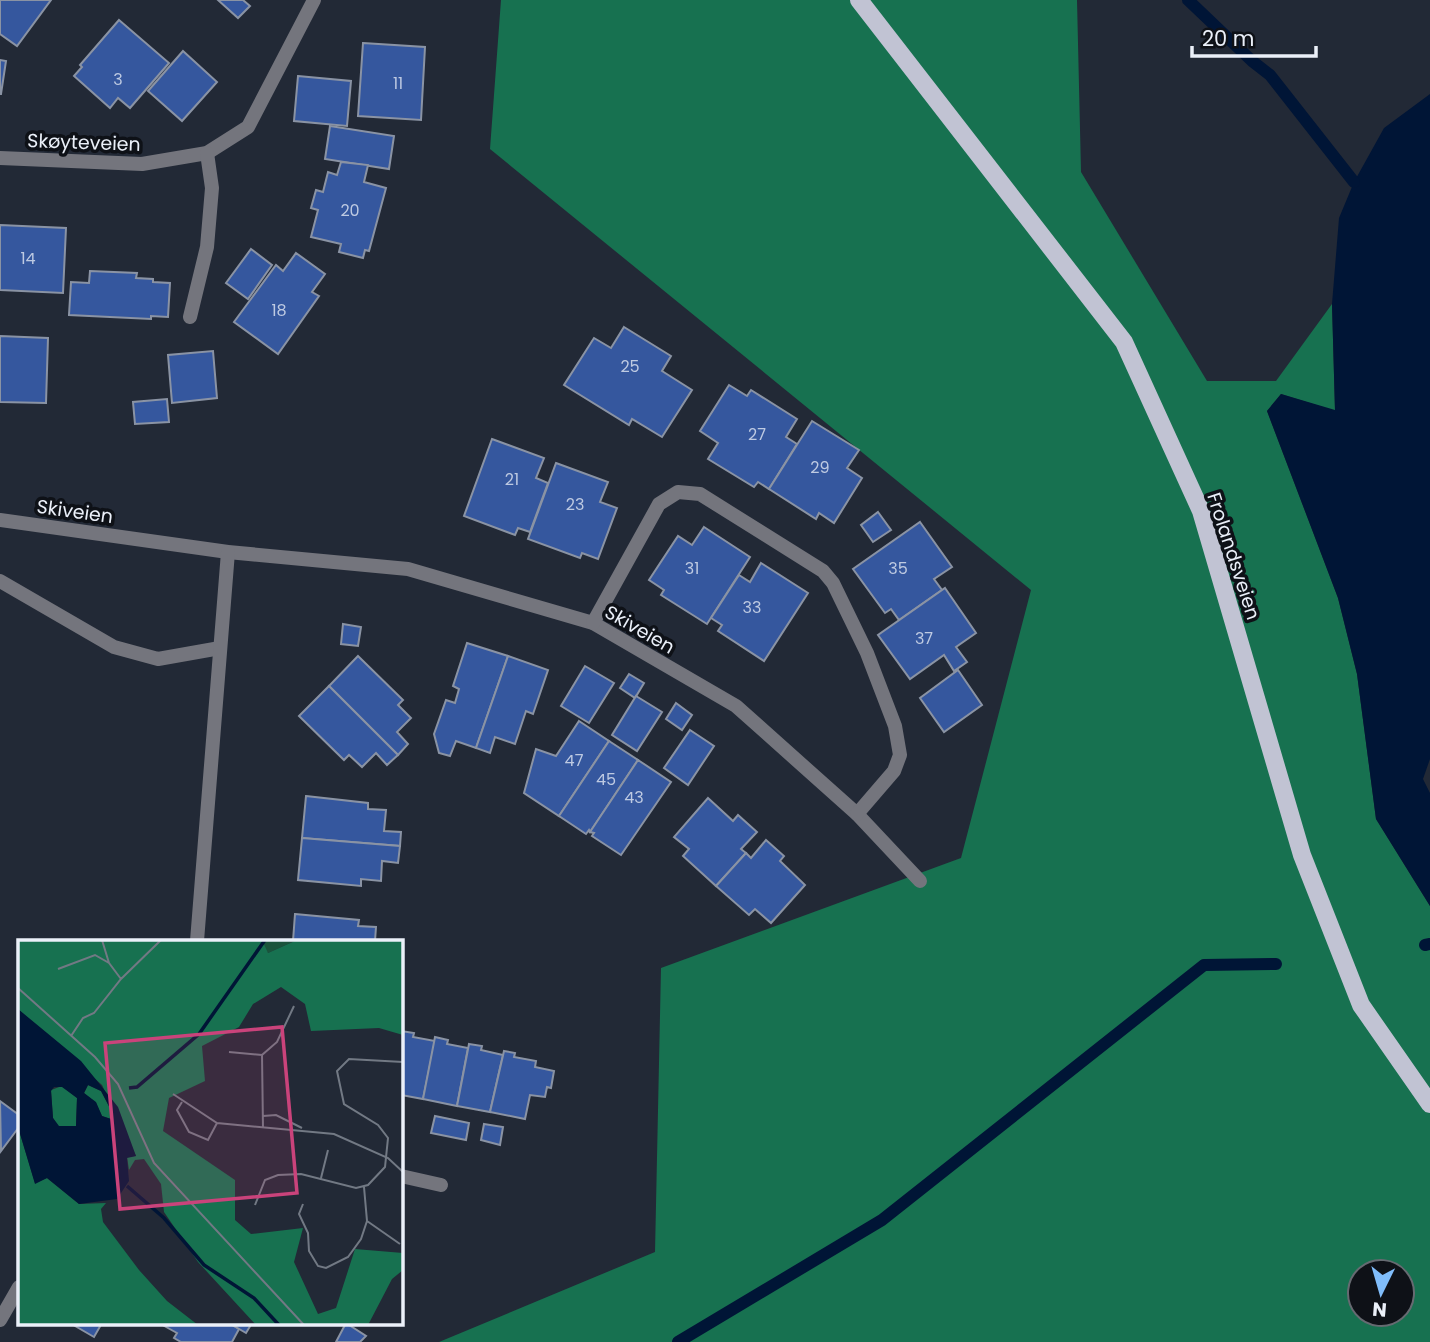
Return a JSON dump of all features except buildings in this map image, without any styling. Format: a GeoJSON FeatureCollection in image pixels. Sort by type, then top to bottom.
{"type":"FeatureCollection","features":[{"type":"Feature","properties":{"kind":"main road","name":"Frolandsveien"},"geometry":{"type":"LineString","coordinates":[[859,0],[1124,342],[1201,512],[1302,855],[1361,1005],[1430,1104]]}},
{"type":"Feature","properties":{"kind":"street","name":"Skøyteveien"},"geometry":{"type":"LineString","coordinates":[[0,158],[142,164],[207,153],[248,127],[314,0]]}},
{"type":"Feature","properties":{"kind":"street"},"geometry":{"type":"LineString","coordinates":[[190,317],[207,247],[212,188],[207,153]]}},
{"type":"Feature","properties":{"kind":"street"},"geometry":{"type":"LineString","coordinates":[[593,623],[659,503],[678,492],[700,494],[823,570],[833,583],[867,653],[895,726],[900,755],[894,771],[858,814]]}},
{"type":"Feature","properties":{"kind":"street","name":"Skiveien"},"geometry":{"type":"LineString","coordinates":[[0,520],[228,552],[408,569],[593,623],[736,706],[858,814],[920,881]]}},
{"type":"Feature","properties":{"kind":"street"},"geometry":{"type":"LineString","coordinates":[[197,940],[228,552]]}},
{"type":"Feature","properties":{"kind":"street"},"geometry":{"type":"LineString","coordinates":[[0,581],[114,647],[158,659],[220,648]]}},
{"type":"Feature","properties":{"kind":"street"},"geometry":{"type":"LineString","coordinates":[[402,1176],[441,1185]]}},
{"type":"Feature","properties":{"kind":"street"},"geometry":{"type":"LineString","coordinates":[[0,1320],[18,1289]]}},
{"type":"Feature","properties":{"kind":"green space"},"geometry":{"type":"Polygon","coordinates":[[[501,0],[1077,0],[1081,172],[1207,381],[1276,381],[1332,304],[1335,411],[1281,394],[1267,411],[1338,598],[1357,674],[1376,819],[1430,906],[1430,1342],[439,1342],[655,1252],[661,968],[961,858],[1031,590],[490,149],[501,0]]]}},
{"type":"Feature","properties":{"kind":"water"},"geometry":{"type":"Polygon","coordinates":[[[1430,94],[1430,759],[1423,779],[1430,793],[1430,906],[1376,819],[1357,674],[1338,598],[1267,411],[1281,394],[1335,410],[1332,304],[1339,218],[1354,182],[1384,128],[1430,94]]]}},
{"type":"Feature","properties":{"kind":"waterway"},"geometry":{"type":"LineString","coordinates":[[1188,0],[1270,75],[1354,182]]}},
{"type":"Feature","properties":{"kind":"waterway"},"geometry":{"type":"LineString","coordinates":[[1425,945],[1430,944]]}},
{"type":"Feature","properties":{"kind":"waterway"},"geometry":{"type":"LineString","coordinates":[[678,1342],[882,1220],[1204,965],[1276,964]]}}]}
